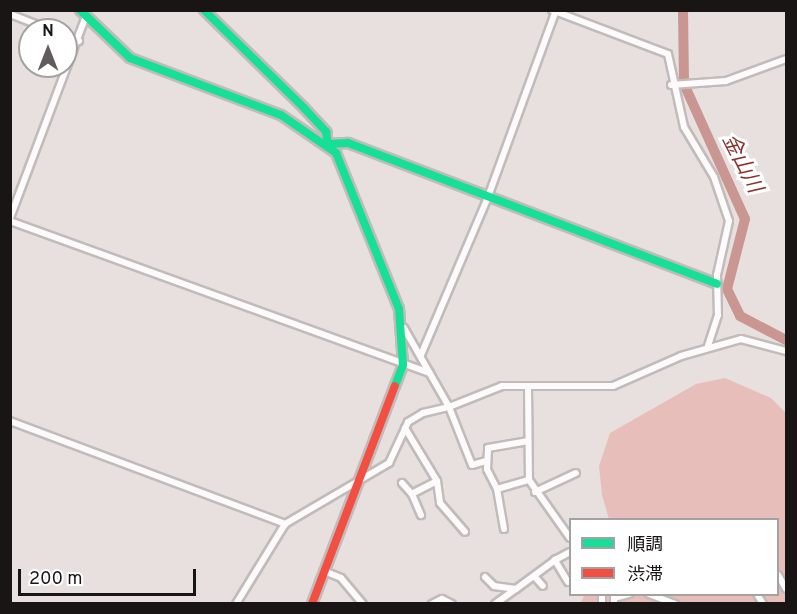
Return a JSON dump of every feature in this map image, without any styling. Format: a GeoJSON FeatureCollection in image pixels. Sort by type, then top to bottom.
{"type":"FeatureCollection","features":[{"type":"Feature","properties":{"kind":"street"},"geometry":{"type":"LineString","coordinates":[[204,10],[326,132],[328,144],[358,199],[404,328],[449,407],[472,465],[486,461]]}},
{"type":"Feature","properties":{"kind":"street"},"geometry":{"type":"LineString","coordinates":[[421,356],[488,197],[555,11],[668,54],[684,127],[714,177],[729,221],[717,284],[718,315],[708,346]]}},
{"type":"Feature","properties":{"kind":"street"},"geometry":{"type":"LineString","coordinates":[[83,14],[130,58],[281,115],[328,144],[348,143],[717,284]]}},
{"type":"Feature","properties":{"kind":"street"},"geometry":{"type":"LineString","coordinates":[[83,14],[79,41],[10,219],[429,373]]}},
{"type":"Feature","properties":{"kind":"street"},"geometry":{"type":"LineString","coordinates":[[674,84],[691,81],[726,81],[786,60]]}},
{"type":"Feature","properties":{"kind":"street"},"geometry":{"type":"LineString","coordinates":[[312,603],[361,481],[403,365],[404,328]]}},
{"type":"Feature","properties":{"kind":"street"},"geometry":{"type":"LineString","coordinates":[[236,603],[285,524],[361,481],[393,459],[405,428],[423,412],[449,407],[502,386],[613,386],[708,346],[741,339],[786,351]]}},
{"type":"Feature","properties":{"kind":"street"},"geometry":{"type":"LineString","coordinates":[[528,387],[530,480],[535,492],[562,520],[569,536]]}},
{"type":"Feature","properties":{"kind":"street"},"geometry":{"type":"LineString","coordinates":[[10,421],[285,524]]}},
{"type":"Feature","properties":{"kind":"street"},"geometry":{"type":"LineString","coordinates":[[405,428],[437,482],[440,503],[465,532]]}},
{"type":"Feature","properties":{"kind":"street"},"geometry":{"type":"LineString","coordinates":[[504,529],[497,489],[486,461],[488,448],[528,441]]}},
{"type":"Feature","properties":{"kind":"street"},"geometry":{"type":"LineString","coordinates":[[535,492],[576,473]]}},
{"type":"Feature","properties":{"kind":"street"},"geometry":{"type":"LineString","coordinates":[[497,489],[530,480]]}},
{"type":"Feature","properties":{"kind":"street"},"geometry":{"type":"LineString","coordinates":[[412,494],[437,482]]}},
{"type":"Feature","properties":{"kind":"street"},"geometry":{"type":"LineString","coordinates":[[402,483],[412,494],[421,515]]}},
{"type":"Feature","properties":{"kind":"street"},"geometry":{"type":"LineString","coordinates":[[495,603],[569,553]]}},
{"type":"Feature","properties":{"kind":"street"},"geometry":{"type":"LineString","coordinates":[[555,560],[568,582]]}},
{"type":"Feature","properties":{"kind":"street"},"geometry":{"type":"LineString","coordinates":[[324,571],[341,578],[363,603]]}},
{"type":"Feature","properties":{"kind":"street"},"geometry":{"type":"LineString","coordinates":[[534,576],[543,586]]}},
{"type":"Feature","properties":{"kind":"street"},"geometry":{"type":"LineString","coordinates":[[486,577],[494,586],[516,589]]}},
{"type":"Feature","properties":{"kind":"street"},"geometry":{"type":"LineString","coordinates":[[655,596],[675,603]]}},
{"type":"Feature","properties":{"kind":"street"},"geometry":{"type":"LineString","coordinates":[[432,603],[446,599],[452,603]]}},
{"type":"Feature","properties":{"kind":"shaded area"},"geometry":{"type":"Polygon","coordinates":[[[725,378],[771,398],[786,413],[786,603],[580,604],[584,596],[779,596],[779,518],[609,518],[602,495],[599,466],[610,433],[696,384],[725,378]]]}},
{"type":"Feature","properties":{"kind":"waterway","name":"金山川"},"geometry":{"type":"LineString","coordinates":[[683,10],[684,84],[745,219],[727,289],[740,316],[786,340]]}},
{"type":"Feature","properties":{"kind":"traffic: fast"},"geometry":{"type":"LineString","coordinates":[[80,10],[130,58],[281,115],[336,153],[399,309],[403,365],[395,386]]}},
{"type":"Feature","properties":{"kind":"traffic: fast"},"geometry":{"type":"LineString","coordinates":[[204,10],[304,108],[326,132],[328,144],[348,143],[717,284]]}},
{"type":"Feature","properties":{"kind":"traffic: jam"},"geometry":{"type":"LineString","coordinates":[[312,604],[395,386]]}}]}
